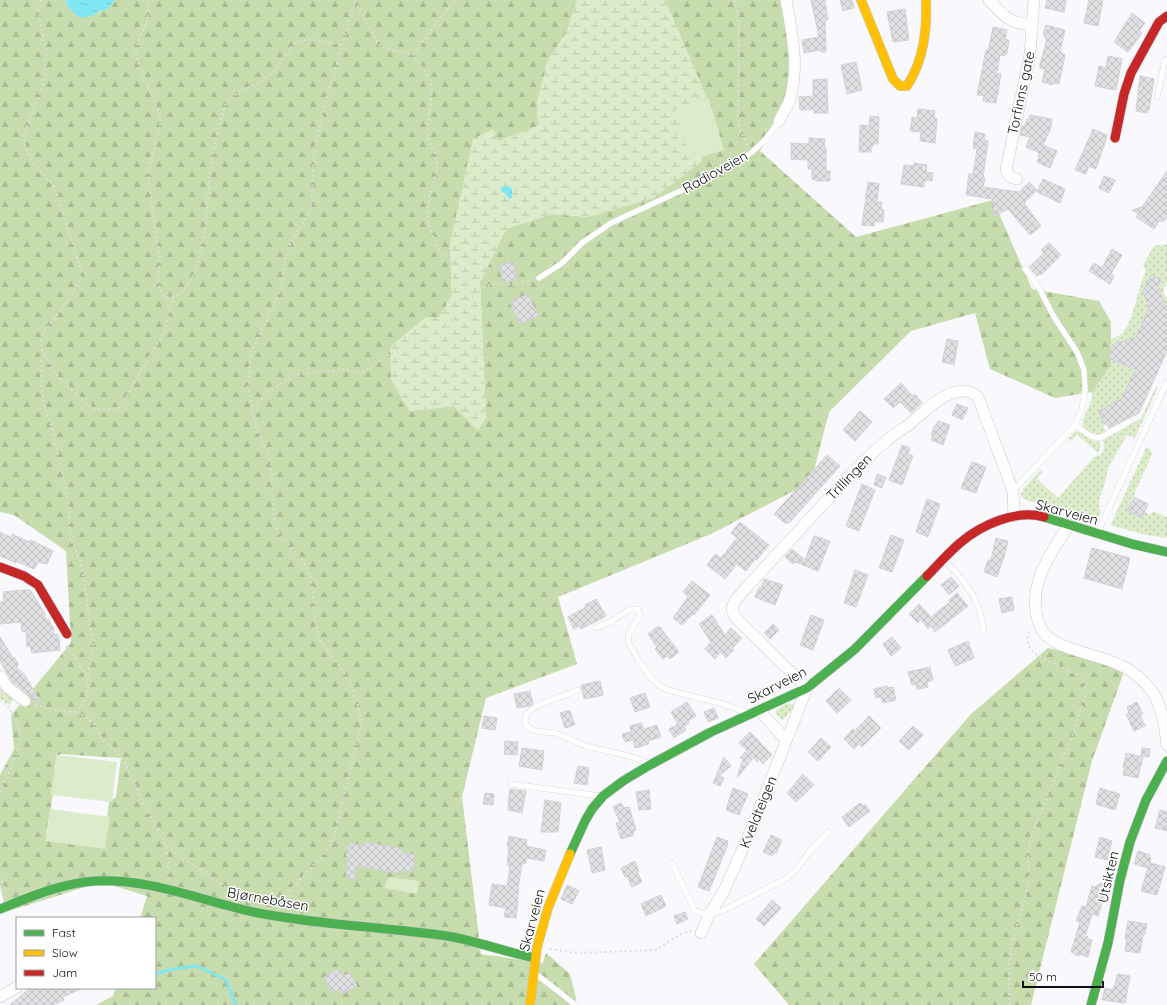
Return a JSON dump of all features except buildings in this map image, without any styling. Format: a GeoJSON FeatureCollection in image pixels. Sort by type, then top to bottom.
{"type":"FeatureCollection","features":[{"type":"Feature","properties":{"kind":"street","name":"Radioveien"},"geometry":{"type":"LineString","coordinates":[[779,121],[788,103],[793,85],[795,56],[786,0]]}},
{"type":"Feature","properties":{"kind":"street"},"geometry":{"type":"LineString","coordinates":[[861,0],[894,79],[900,86],[907,86],[912,80],[924,49],[926,37],[926,0]]}},
{"type":"Feature","properties":{"kind":"street"},"geometry":{"type":"LineString","coordinates":[[989,0],[1005,16],[1015,23],[1032,25]]}},
{"type":"Feature","properties":{"kind":"street","name":"Torfinns gate"},"geometry":{"type":"LineString","coordinates":[[1017,179],[1010,177],[1006,170],[1007,158],[1030,54],[1034,0]]}},
{"type":"Feature","properties":{"kind":"street"},"geometry":{"type":"LineString","coordinates":[[1115,138],[1128,80],[1160,22],[1167,16]]}},
{"type":"Feature","properties":{"kind":"street","name":"Trillingen"},"geometry":{"type":"LineString","coordinates":[[807,688],[735,617],[732,606],[746,588],[850,475],[884,442],[941,399],[963,390],[974,394],[978,397],[1013,491],[1014,516]]}},
{"type":"Feature","properties":{"kind":"street","name":"Skarveien"},"geometry":{"type":"LineString","coordinates":[[530,1005],[536,947],[558,881],[592,809],[603,796],[624,781],[711,732],[807,688],[855,649],[960,543],[975,532],[996,521],[1014,516],[1037,515],[1132,544],[1167,552]]}},
{"type":"Feature","properties":{"kind":"street"},"geometry":{"type":"LineString","coordinates":[[1068,524],[1047,558],[1035,592],[1036,611],[1039,625],[1046,636],[1059,644],[1122,665],[1143,681],[1156,700],[1164,724],[1167,745]]}},
{"type":"Feature","properties":{"kind":"street"},"geometry":{"type":"LineString","coordinates":[[0,567],[24,576],[38,585],[67,634]]}},
{"type":"Feature","properties":{"kind":"street"},"geometry":{"type":"LineString","coordinates":[[0,676],[7,687],[25,701]]}},
{"type":"Feature","properties":{"kind":"street","name":"Kveldteigen"},"geometry":{"type":"LineString","coordinates":[[701,933],[709,915],[724,891],[751,830],[807,688]]}},
{"type":"Feature","properties":{"kind":"street"},"geometry":{"type":"LineString","coordinates":[[755,712],[786,740]]}},
{"type":"Feature","properties":{"kind":"street","name":"Utsikten"},"geometry":{"type":"LineString","coordinates":[[1091,1005],[1109,942],[1122,870],[1147,800],[1156,779],[1167,761]]}},
{"type":"Feature","properties":{"kind":"street","name":"Bjørnebåsen"},"geometry":{"type":"LineString","coordinates":[[0,909],[61,887],[95,881],[130,882],[165,889],[226,906],[284,917],[452,937],[489,945],[518,955],[535,958]]}},
{"type":"Feature","properties":{"kind":"street"},"geometry":{"type":"LineString","coordinates":[[0,997],[16,988]]}},
{"type":"Feature","properties":{"kind":"lane"},"geometry":{"type":"LineString","coordinates":[[1157,97],[1165,60],[1167,59]]}},
{"type":"Feature","properties":{"kind":"lane","name":"Radioveien"},"geometry":{"type":"LineString","coordinates":[[539,278],[561,264],[582,243],[606,226],[691,186],[751,153],[765,140],[779,121]]}},
{"type":"Feature","properties":{"kind":"lane"},"geometry":{"type":"LineString","coordinates":[[1013,491],[1075,425],[1082,410],[1086,380],[1077,352],[1054,317],[1038,286],[1025,269]]}},
{"type":"Feature","properties":{"kind":"lane"},"geometry":{"type":"LineString","coordinates":[[1097,534],[1167,382]]}},
{"type":"Feature","properties":{"kind":"lane"},"geometry":{"type":"LineString","coordinates":[[1075,425],[1091,436],[1102,438],[1129,422]]}},
{"type":"Feature","properties":{"kind":"lane"},"geometry":{"type":"LineString","coordinates":[[944,559],[974,599],[984,631]]}},
{"type":"Feature","properties":{"kind":"lane"},"geometry":{"type":"LineString","coordinates":[[595,628],[610,622],[631,609],[638,609],[640,615],[628,634],[628,642],[640,663],[660,686],[678,693],[755,712]]}},
{"type":"Feature","properties":{"kind":"lane"},"geometry":{"type":"LineString","coordinates":[[578,690],[535,707],[525,716],[524,720],[526,727],[535,731],[556,733],[581,744],[629,756],[645,761],[651,765]]}},
{"type":"Feature","properties":{"kind":"lane"},"geometry":{"type":"LineString","coordinates":[[511,784],[603,796]]}},
{"type":"Feature","properties":{"kind":"lane"},"geometry":{"type":"LineString","coordinates":[[672,863],[695,910],[709,915],[731,907],[787,878],[797,869],[810,851],[829,832]]}},
{"type":"Feature","properties":{"kind":"lane"},"geometry":{"type":"LineString","coordinates":[[534,974],[562,994],[574,1005]]}},
{"type":"Feature","properties":{"kind":"path"},"geometry":{"type":"LineString","coordinates":[[41,0],[38,13],[46,50],[45,79],[23,137],[32,163],[51,183],[56,194],[81,270],[80,279],[71,296],[45,332],[41,341],[41,383],[45,408],[53,432],[69,504],[70,538],[81,562],[93,646],[87,681],[87,695],[84,703],[77,712]]}},
{"type":"Feature","properties":{"kind":"path"},"geometry":{"type":"LineString","coordinates":[[147,0],[149,7],[148,19],[136,54],[138,63],[160,115],[160,126],[148,170],[160,261],[158,280],[164,297],[173,297],[183,291],[195,271],[202,241],[212,158],[226,102],[232,96],[267,78],[276,69],[294,45],[302,40],[313,40],[343,46]]}},
{"type":"Feature","properties":{"kind":"path"},"geometry":{"type":"LineString","coordinates":[[355,0],[379,45],[388,49],[412,54],[430,80],[431,88],[428,138],[436,155],[437,164],[428,208],[431,227],[434,242],[443,255],[457,259],[470,302]]}},
{"type":"Feature","properties":{"kind":"path"},"geometry":{"type":"LineString","coordinates":[[284,917],[290,891],[329,848],[335,833],[361,726],[359,709],[350,681],[319,639],[311,580],[308,569],[298,555],[278,533],[274,523],[271,464],[268,452],[257,430],[248,386],[251,352],[280,292],[286,256],[292,241],[310,212],[314,153],[326,99],[343,46],[355,0]]}},
{"type":"Feature","properties":{"kind":"path"},"geometry":{"type":"LineString","coordinates":[[412,54],[448,8],[458,0]]}},
{"type":"Feature","properties":{"kind":"path"},"geometry":{"type":"LineString","coordinates":[[735,0],[739,26],[738,121],[741,132],[751,153]]}},
{"type":"Feature","properties":{"kind":"path"},"geometry":{"type":"LineString","coordinates":[[255,418],[258,405],[265,394],[293,376],[343,370],[362,372],[384,357],[442,330],[458,317],[478,291],[486,286],[494,284],[514,285],[539,278]]}},
{"type":"Feature","properties":{"kind":"path"},"geometry":{"type":"LineString","coordinates":[[42,349],[54,372],[85,403],[96,410],[113,410],[122,405],[164,333],[173,297]]}},
{"type":"Feature","properties":{"kind":"path"},"geometry":{"type":"LineString","coordinates":[[1009,1005],[1009,962],[1012,943],[1019,922],[1029,877],[1028,856],[1031,837],[1073,734],[1086,693],[1084,684],[1079,677],[1062,666],[1044,660],[1033,653],[1028,643],[1027,634],[1030,628]]}},
{"type":"Feature","properties":{"kind":"path"},"geometry":{"type":"LineString","coordinates":[[67,634],[66,645],[68,650],[76,659],[87,681]]}},
{"type":"Feature","properties":{"kind":"path"},"geometry":{"type":"LineString","coordinates":[[0,700],[10,710],[17,723],[20,734],[16,757],[0,794]]}},
{"type":"Feature","properties":{"kind":"path"},"geometry":{"type":"LineString","coordinates":[[25,701],[49,709],[77,712],[88,718],[94,724],[102,739],[121,757],[166,846],[169,864],[165,889]]}},
{"type":"Feature","properties":{"kind":"path"},"geometry":{"type":"LineString","coordinates":[[166,846],[230,889],[239,897]]}},
{"type":"Feature","properties":{"kind":"path"},"geometry":{"type":"LineString","coordinates":[[0,876],[10,905]]}},
{"type":"Feature","properties":{"kind":"path"},"geometry":{"type":"LineString","coordinates":[[536,947],[576,953],[656,950],[679,935],[689,931],[701,933]]}},
{"type":"Feature","properties":{"kind":"green space"},"geometry":{"type":"Polygon","coordinates":[[[0,0],[66,0],[67,6],[78,17],[89,17],[112,5],[115,0],[577,0],[567,32],[548,60],[537,103],[538,126],[499,141],[450,243],[452,295],[439,318],[409,411],[454,406],[478,430],[486,417],[480,282],[506,229],[552,214],[589,217],[713,113],[665,0],[784,0],[793,91],[760,151],[856,237],[993,200],[1032,289],[1099,301],[1111,322],[1111,365],[1092,392],[1055,398],[990,369],[975,313],[911,331],[829,412],[811,482],[711,534],[558,597],[577,664],[486,698],[462,797],[481,954],[543,963],[546,953],[570,974],[576,998],[575,1005],[96,1005],[113,996],[116,989],[156,989],[156,917],[140,917],[147,896],[101,882],[6,912],[0,885],[0,775],[14,749],[11,715],[71,643],[66,551],[14,515],[0,512],[0,0]],[[60,754],[46,835],[103,846],[109,802],[116,797],[121,758],[60,754]]]}},
{"type":"Feature","properties":{"kind":"green space"},"geometry":{"type":"Polygon","coordinates":[[[577,0],[665,0],[713,113],[701,162],[654,198],[589,217],[552,214],[506,229],[480,283],[486,416],[478,431],[454,406],[409,411],[391,379],[390,347],[426,317],[439,317],[452,295],[450,243],[473,139],[493,129],[499,141],[538,126],[537,103],[548,60],[567,32],[577,0]]]}},
{"type":"Feature","properties":{"kind":"green space"},"geometry":{"type":"Polygon","coordinates":[[[709,99],[724,150],[690,160],[675,109],[709,99]]]}},
{"type":"Feature","properties":{"kind":"green space"},"geometry":{"type":"Polygon","coordinates":[[[1167,244],[1167,283],[1164,288],[1164,294],[1167,298],[1167,306],[1165,305],[1158,287],[1162,280],[1152,276],[1150,308],[1137,337],[1109,359],[1135,371],[1123,399],[1099,412],[1105,425],[1103,426],[1106,432],[1100,434],[1091,433],[1083,427],[1083,420],[1091,401],[1092,395],[1090,386],[1108,341],[1120,335],[1129,323],[1146,271],[1143,265],[1154,246],[1167,244]]]}},
{"type":"Feature","properties":{"kind":"green space"},"geometry":{"type":"Polygon","coordinates":[[[1156,387],[1158,388],[1135,438],[1127,435],[1108,468],[1104,487],[1100,496],[1099,507],[1101,513],[1097,519],[1028,501],[1022,497],[1021,494],[1024,488],[1040,470],[1043,472],[1037,479],[1058,498],[1095,456],[1101,455],[1104,447],[1103,440],[1141,418],[1156,387]]]}},
{"type":"Feature","properties":{"kind":"green space"},"geometry":{"type":"Polygon","coordinates":[[[1076,431],[1082,433],[1089,439],[1100,442],[1101,446],[1098,453],[1077,435],[1071,441],[1068,439],[1076,431]]]}},
{"type":"Feature","properties":{"kind":"green space"},"geometry":{"type":"Polygon","coordinates":[[[1146,448],[1149,448],[1152,454],[1127,511],[1141,518],[1145,512],[1151,515],[1153,511],[1167,517],[1167,538],[1147,535],[1113,526],[1111,524],[1146,448]]]}},
{"type":"Feature","properties":{"kind":"green space"},"geometry":{"type":"Polygon","coordinates":[[[1048,648],[1086,657],[1125,669],[1092,761],[1031,1005],[789,1005],[754,964],[971,714],[1048,648]]]}},
{"type":"Feature","properties":{"kind":"green space"},"geometry":{"type":"Polygon","coordinates":[[[0,680],[15,699],[9,705],[0,698],[0,680]]]}},
{"type":"Feature","properties":{"kind":"green space"},"geometry":{"type":"Polygon","coordinates":[[[789,703],[793,704],[793,708],[782,720],[775,713],[777,709],[789,703]]]}},
{"type":"Feature","properties":{"kind":"green space"},"geometry":{"type":"Polygon","coordinates":[[[56,755],[117,762],[112,802],[51,795],[56,755]]]}},
{"type":"Feature","properties":{"kind":"green space"},"geometry":{"type":"Polygon","coordinates":[[[50,809],[110,817],[105,849],[46,841],[50,809]]]}},
{"type":"Feature","properties":{"kind":"green space"},"geometry":{"type":"Polygon","coordinates":[[[391,877],[419,881],[417,894],[385,888],[387,880],[391,877]]]}},
{"type":"Feature","properties":{"kind":"water"},"geometry":{"type":"Polygon","coordinates":[[[66,0],[115,0],[107,9],[99,11],[92,16],[78,17],[67,6],[66,0]]]}},
{"type":"Feature","properties":{"kind":"water"},"geometry":{"type":"Polygon","coordinates":[[[509,186],[512,189],[512,198],[510,199],[500,189],[509,186]]]}},
{"type":"Feature","properties":{"kind":"waterway"},"geometry":{"type":"LineString","coordinates":[[156,974],[173,969],[197,966],[226,980],[236,1005]]}},
{"type":"Feature","properties":{"kind":"traffic: fast"},"geometry":{"type":"LineString","coordinates":[[1044,517],[1132,544],[1167,552]]}},
{"type":"Feature","properties":{"kind":"traffic: fast"},"geometry":{"type":"LineString","coordinates":[[570,854],[585,821],[592,809],[603,796],[623,781],[648,766],[711,732],[807,688],[855,649],[927,576]]}},
{"type":"Feature","properties":{"kind":"traffic: fast"},"geometry":{"type":"LineString","coordinates":[[1091,1005],[1108,943],[1120,880],[1130,842],[1146,800],[1167,761]]}},
{"type":"Feature","properties":{"kind":"traffic: fast"},"geometry":{"type":"LineString","coordinates":[[0,909],[46,891],[70,885],[83,882],[116,881],[157,887],[258,913],[328,923],[447,936],[535,958]]}},
{"type":"Feature","properties":{"kind":"traffic: slow"},"geometry":{"type":"LineString","coordinates":[[861,0],[893,79],[900,86],[907,86],[913,76],[921,55],[925,34],[926,0]]}},
{"type":"Feature","properties":{"kind":"traffic: slow"},"geometry":{"type":"LineString","coordinates":[[530,1005],[537,947],[548,908],[570,854]]}},
{"type":"Feature","properties":{"kind":"traffic: jam"},"geometry":{"type":"LineString","coordinates":[[1115,138],[1124,94],[1131,73],[1159,22],[1167,16]]}},
{"type":"Feature","properties":{"kind":"traffic: jam"},"geometry":{"type":"LineString","coordinates":[[927,576],[960,543],[978,530],[999,520],[1011,517],[1022,515],[1044,517]]}},
{"type":"Feature","properties":{"kind":"traffic: jam"},"geometry":{"type":"LineString","coordinates":[[0,567],[24,576],[38,585],[67,634]]}}]}
